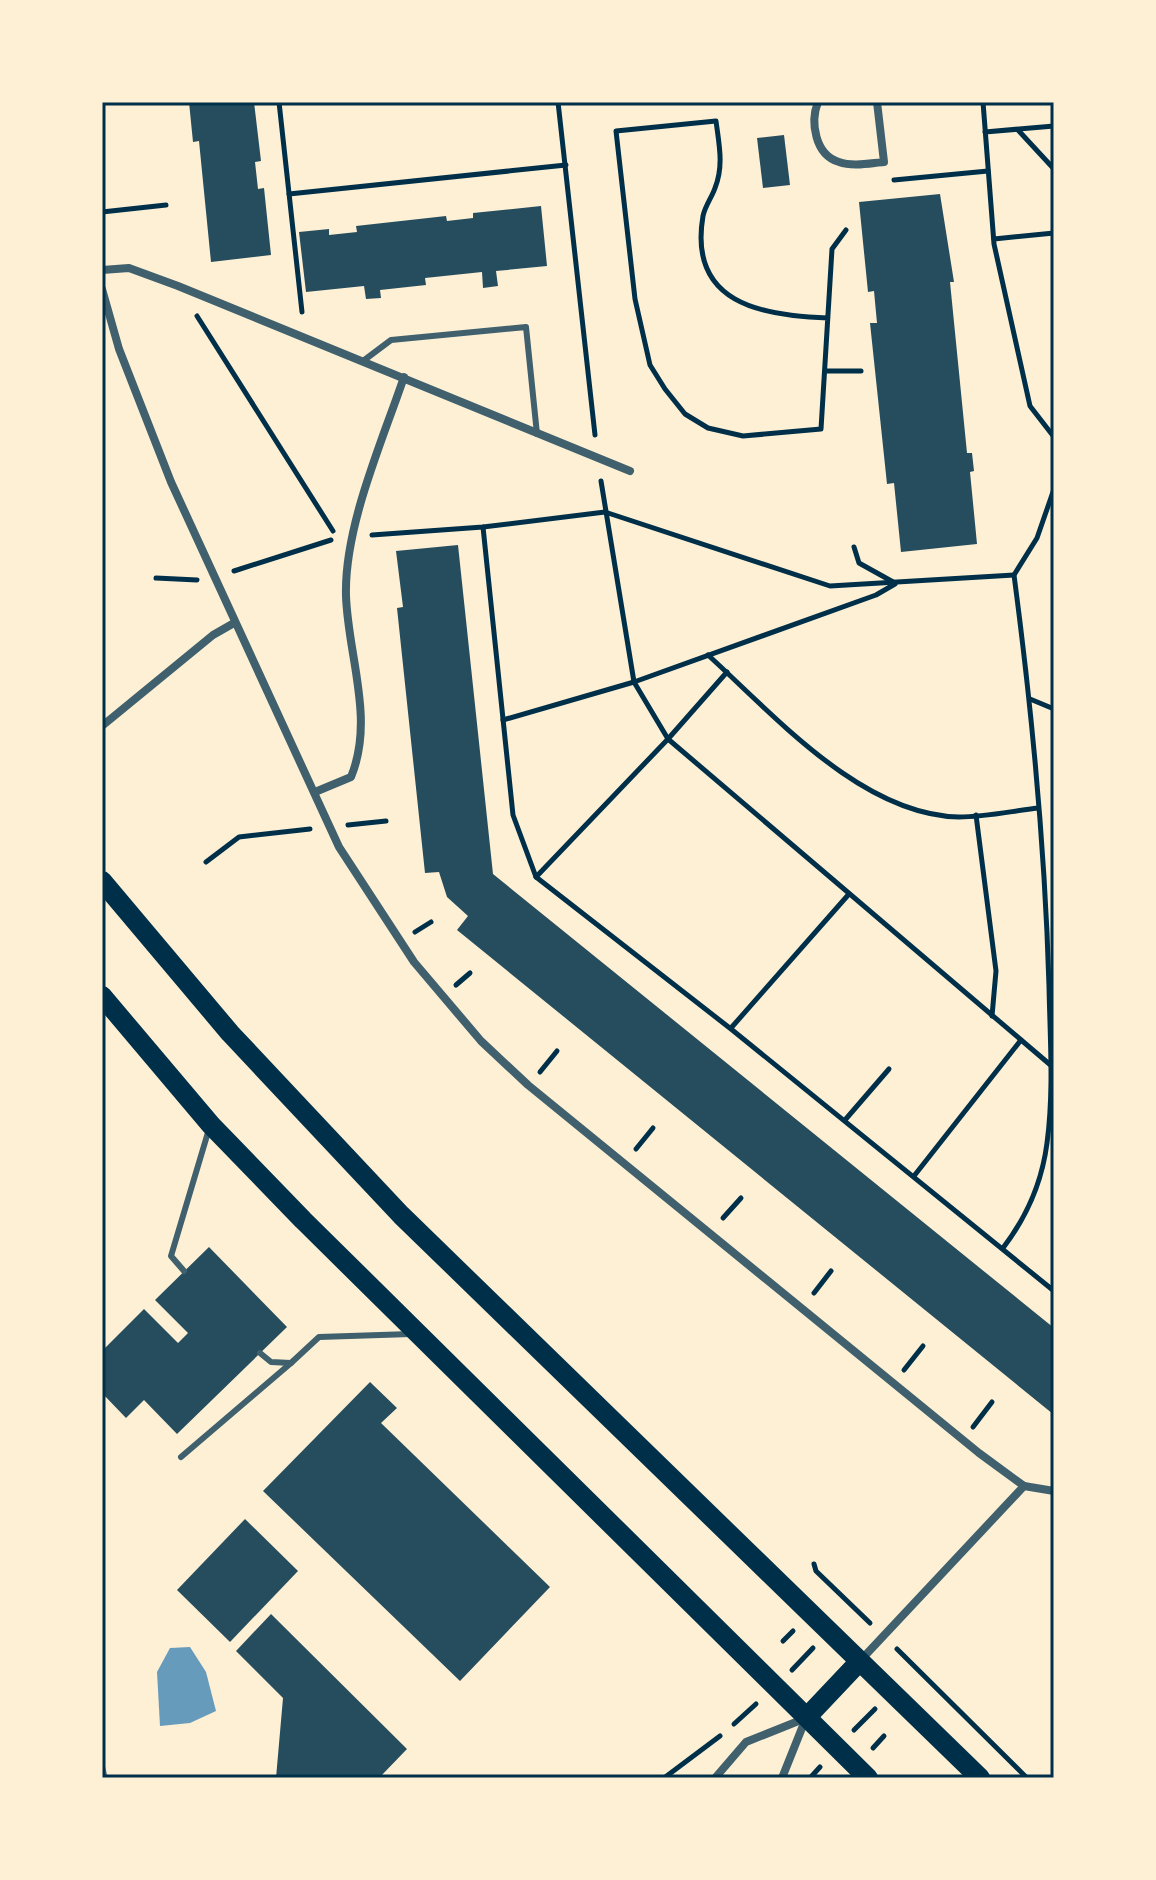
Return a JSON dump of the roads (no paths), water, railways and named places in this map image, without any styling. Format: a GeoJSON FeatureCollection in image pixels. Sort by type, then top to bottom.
{"type":"FeatureCollection","features":[{"type":"Feature","properties":{"kind":"main road"},"geometry":{"type":"LineString","coordinates":[[102,881],[230,1033],[401,1215],[980,1778]]}},
{"type":"Feature","properties":{"kind":"main road"},"geometry":{"type":"LineString","coordinates":[[102,996],[211,1125],[416,1334],[868,1778]]}},
{"type":"Feature","properties":{"kind":"main road"},"geometry":{"type":"LineString","coordinates":[[807,1717],[859,1662]]}},
{"type":"Feature","properties":{"kind":"street"},"geometry":{"type":"LineString","coordinates":[[818,102],[815,126],[817,140],[825,154],[839,162],[884,162],[877,102]]}},
{"type":"Feature","properties":{"kind":"street"},"geometry":{"type":"LineString","coordinates":[[102,270],[129,268],[178,286],[630,471]]}},
{"type":"Feature","properties":{"kind":"street"},"geometry":{"type":"LineString","coordinates":[[102,289],[119,349],[234,623],[330,826],[379,913],[414,962],[481,1041],[528,1085],[963,1439],[1024,1486],[1054,1491]]}},
{"type":"Feature","properties":{"kind":"street"},"geometry":{"type":"LineString","coordinates":[[315,792],[351,777],[361,753],[363,730],[346,595],[353,536],[404,377]]}},
{"type":"Feature","properties":{"kind":"street"},"geometry":{"type":"LineString","coordinates":[[102,726],[213,635],[234,623]]}},
{"type":"Feature","properties":{"kind":"street"},"geometry":{"type":"LineString","coordinates":[[859,1662],[1024,1486]]}},
{"type":"Feature","properties":{"kind":"street"},"geometry":{"type":"LineString","coordinates":[[715,1778],[746,1742],[807,1717]]}},
{"type":"Feature","properties":{"kind":"street"},"geometry":{"type":"LineString","coordinates":[[782,1778],[807,1717]]}},
{"type":"Feature","properties":{"kind":"lane"},"geometry":{"type":"LineString","coordinates":[[363,361],[391,340],[526,327],[537,434]]}},
{"type":"Feature","properties":{"kind":"lane"},"geometry":{"type":"LineString","coordinates":[[184,1271],[171,1256],[211,1125]]}},
{"type":"Feature","properties":{"kind":"lane"},"geometry":{"type":"LineString","coordinates":[[181,1457],[319,1337],[416,1334]]}},
{"type":"Feature","properties":{"kind":"lane"},"geometry":{"type":"LineString","coordinates":[[260,1353],[271,1362],[291,1363]]}},
{"type":"Feature","properties":{"kind":"water"},"geometry":{"type":"Polygon","coordinates":[[[190,1647],[206,1672],[216,1711],[190,1723],[160,1726],[157,1672],[170,1648],[190,1647]]]}},
{"type":"Feature","properties":{"kind":"tram line"},"geometry":{"type":"LineString","coordinates":[[102,1759],[107,1778]]}}]}
